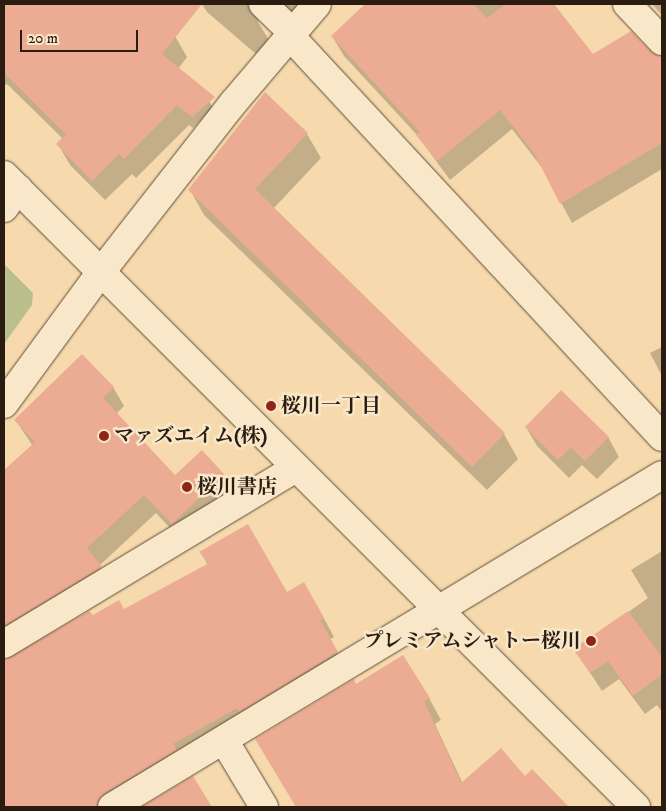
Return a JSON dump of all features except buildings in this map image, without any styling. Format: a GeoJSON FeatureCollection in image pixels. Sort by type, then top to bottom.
{"type":"FeatureCollection","features":[{"type":"Feature","properties":{"kind":"street"},"geometry":{"type":"LineString","coordinates":[[263,4],[662,437]]}},
{"type":"Feature","properties":{"kind":"street"},"geometry":{"type":"LineString","coordinates":[[4,404],[101,272],[234,102],[317,4]]}},
{"type":"Feature","properties":{"kind":"street"},"geometry":{"type":"LineString","coordinates":[[627,4],[662,41]]}},
{"type":"Feature","properties":{"kind":"street"},"geometry":{"type":"LineString","coordinates":[[8,191],[101,272],[294,469],[636,807]]}},
{"type":"Feature","properties":{"kind":"street"},"geometry":{"type":"LineString","coordinates":[[4,644],[294,469]]}},
{"type":"Feature","properties":{"kind":"street"},"geometry":{"type":"LineString","coordinates":[[112,807],[225,742],[662,475]]}},
{"type":"Feature","properties":{"kind":"street"},"geometry":{"type":"LineString","coordinates":[[225,742],[264,807]]}},
{"type":"Feature","properties":{"kind":"green space"},"geometry":{"type":"Polygon","coordinates":[[[4,264],[33,293],[32,305],[4,344],[4,264]]]}},
{"type":"Feature","properties":{"kind":"place","name":"桜川一丁目"},"geometry":{"type":"Point","coordinates":[271,406]}},
{"type":"Feature","properties":{"kind":"place","name":"マァズエイム(株)"},"geometry":{"type":"Point","coordinates":[104,436]}},
{"type":"Feature","properties":{"kind":"place","name":"桜川書店"},"geometry":{"type":"Point","coordinates":[187,487]}},
{"type":"Feature","properties":{"kind":"place","name":"プレミアムシャトー桜川"},"geometry":{"type":"Point","coordinates":[591,641]}}]}
